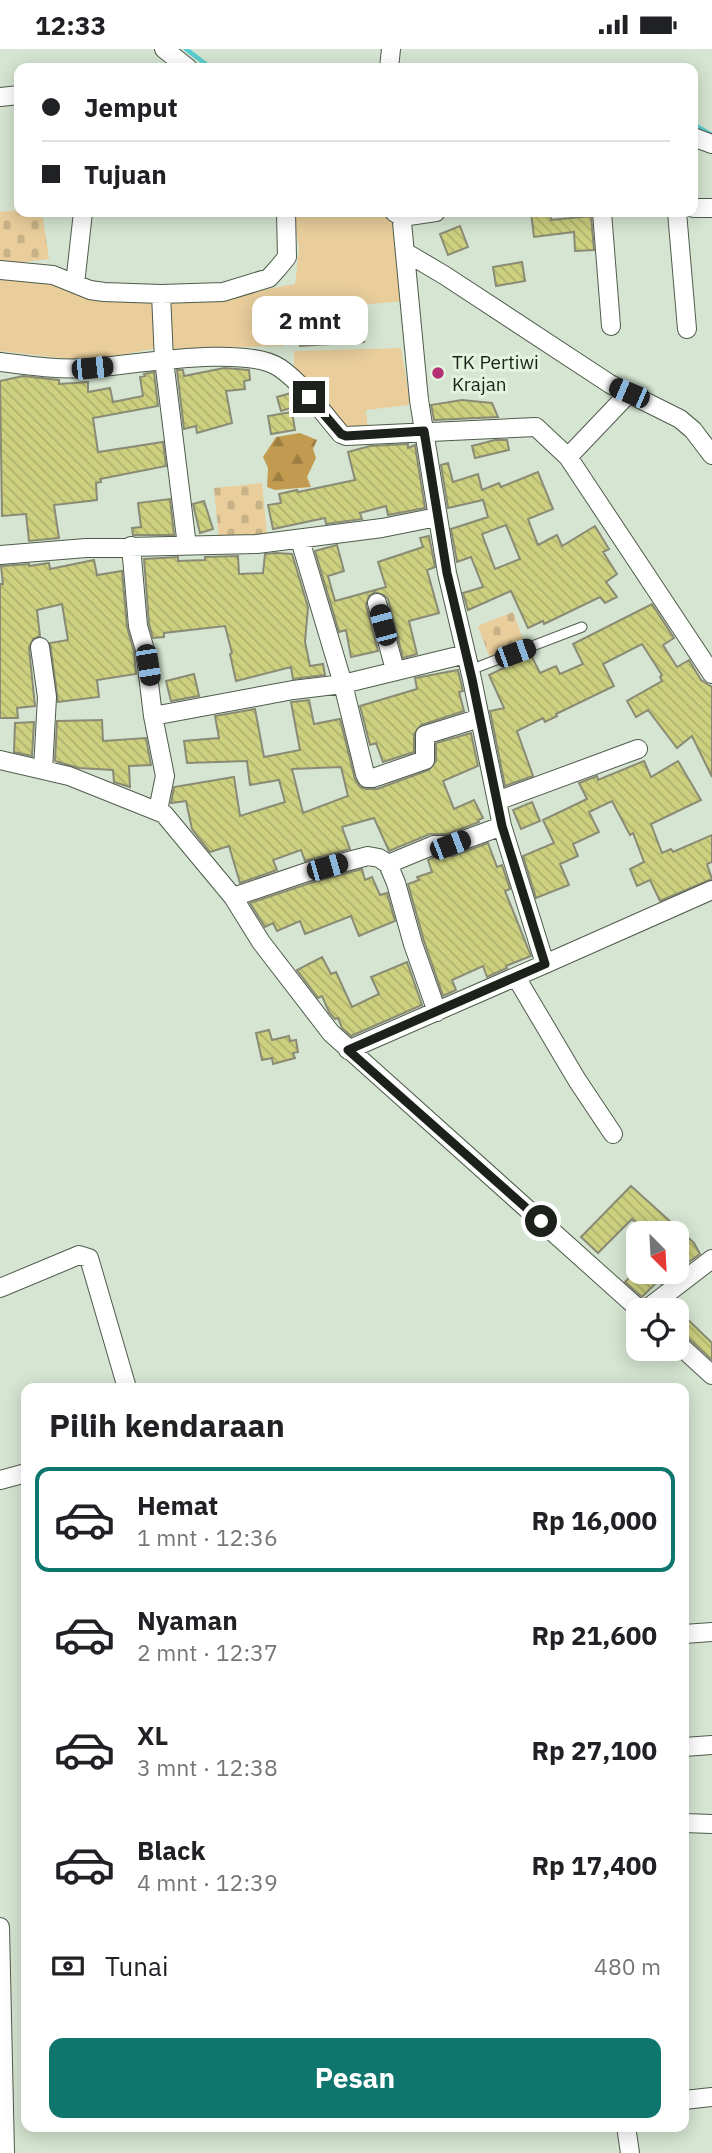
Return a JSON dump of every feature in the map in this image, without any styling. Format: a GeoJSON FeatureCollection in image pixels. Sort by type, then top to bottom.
{"type":"FeatureCollection","features":[{"type":"Feature","properties":{"kind":"street"},"geometry":{"type":"LineString","coordinates":[[164,49],[182,63]]}},
{"type":"Feature","properties":{"kind":"street"},"geometry":{"type":"LineString","coordinates":[[75,283],[82,217]]}},
{"type":"Feature","properties":{"kind":"street"},"geometry":{"type":"LineString","coordinates":[[0,270],[53,275],[104,292],[222,292],[269,278],[287,257],[286,217]]}},
{"type":"Feature","properties":{"kind":"street"},"geometry":{"type":"LineString","coordinates":[[399,217],[424,431],[447,573],[502,826],[545,964]]}},
{"type":"Feature","properties":{"kind":"street"},"geometry":{"type":"LineString","coordinates":[[602,217],[611,327]]}},
{"type":"Feature","properties":{"kind":"street"},"geometry":{"type":"LineString","coordinates":[[677,217],[687,329]]}},
{"type":"Feature","properties":{"kind":"street"},"geometry":{"type":"LineString","coordinates":[[405,252],[610,384],[680,419],[693,430],[712,455]]}},
{"type":"Feature","properties":{"kind":"street"},"geometry":{"type":"LineString","coordinates":[[161,294],[164,360],[187,546]]}},
{"type":"Feature","properties":{"kind":"street"},"geometry":{"type":"LineString","coordinates":[[0,362],[70,369],[164,360],[253,357],[280,367],[341,434],[346,436],[531,426],[539,428],[568,457],[712,674]]}},
{"type":"Feature","properties":{"kind":"street"},"geometry":{"type":"LineString","coordinates":[[568,457],[629,393]]}},
{"type":"Feature","properties":{"kind":"street"},"geometry":{"type":"LineString","coordinates":[[0,555],[131,546],[300,540],[437,517]]}},
{"type":"Feature","properties":{"kind":"street"},"geometry":{"type":"LineString","coordinates":[[300,540],[368,778],[423,762],[425,735],[480,718]]}},
{"type":"Feature","properties":{"kind":"street"},"geometry":{"type":"LineString","coordinates":[[131,546],[138,626],[145,650],[153,716],[165,776],[158,810]]}},
{"type":"Feature","properties":{"kind":"street"},"geometry":{"type":"LineString","coordinates":[[377,603],[395,670]]}},
{"type":"Feature","properties":{"kind":"street"},"geometry":{"type":"LineString","coordinates":[[40,647],[47,697],[43,770]]}},
{"type":"Feature","properties":{"kind":"street"},"geometry":{"type":"LineString","coordinates":[[153,716],[293,690],[343,684],[395,670],[468,662]]}},
{"type":"Feature","properties":{"kind":"street"},"geometry":{"type":"LineString","coordinates":[[497,801],[638,749]]}},
{"type":"Feature","properties":{"kind":"street"},"geometry":{"type":"LineString","coordinates":[[0,760],[69,776],[158,810],[169,819],[233,897],[261,942],[331,1033],[628,1298]]}},
{"type":"Feature","properties":{"kind":"street"},"geometry":{"type":"LineString","coordinates":[[388,864],[434,845],[450,845],[502,826]]}},
{"type":"Feature","properties":{"kind":"street"},"geometry":{"type":"LineString","coordinates":[[233,897],[307,872],[368,856],[379,858],[388,864],[438,1012]]}},
{"type":"Feature","properties":{"kind":"street"},"geometry":{"type":"LineString","coordinates":[[348,1050],[712,890]]}},
{"type":"Feature","properties":{"kind":"street"},"geometry":{"type":"LineString","coordinates":[[516,977],[613,1134]]}},
{"type":"Feature","properties":{"kind":"street"},"geometry":{"type":"LineString","coordinates":[[0,1288],[55,1268],[79,1255],[89,1258],[126,1383]]}},
{"type":"Feature","properties":{"kind":"street"},"geometry":{"type":"LineString","coordinates":[[660,1298],[712,1259]]}},
{"type":"Feature","properties":{"kind":"street"},"geometry":{"type":"LineString","coordinates":[[689,1354],[712,1375]]}},
{"type":"Feature","properties":{"kind":"street"},"geometry":{"type":"LineString","coordinates":[[0,1480],[21,1474]]}},
{"type":"Feature","properties":{"kind":"street"},"geometry":{"type":"LineString","coordinates":[[689,1634],[712,1632]]}},
{"type":"Feature","properties":{"kind":"street"},"geometry":{"type":"LineString","coordinates":[[689,1747],[712,1745]]}},
{"type":"Feature","properties":{"kind":"street"},"geometry":{"type":"LineString","coordinates":[[689,1823],[712,1823]]}},
{"type":"Feature","properties":{"kind":"street"},"geometry":{"type":"LineString","coordinates":[[0,1927],[5,2153]]}},
{"type":"Feature","properties":{"kind":"street"},"geometry":{"type":"LineString","coordinates":[[689,2100],[712,2098]]}},
{"type":"Feature","properties":{"kind":"street"},"geometry":{"type":"LineString","coordinates":[[627,2132],[630,2153]]}},
{"type":"Feature","properties":{"kind":"lane"},"geometry":{"type":"LineString","coordinates":[[468,662],[582,628]]}},
{"type":"Feature","properties":{"kind":"green space"},"geometry":{"type":"Polygon","coordinates":[[[14,211],[14,217],[43,217],[49,259],[0,265],[0,212],[14,211]]]}},
{"type":"Feature","properties":{"kind":"green space"},"geometry":{"type":"Polygon","coordinates":[[[294,217],[386,217],[394,223],[406,301],[286,311],[284,346],[173,349],[170,292],[182,293],[198,302],[295,284],[299,248],[294,217]]]}},
{"type":"Feature","properties":{"kind":"green space"},"geometry":{"type":"Polygon","coordinates":[[[0,276],[153,295],[158,348],[87,361],[0,351],[0,276]]]}},
{"type":"Feature","properties":{"kind":"green space"},"geometry":{"type":"Polygon","coordinates":[[[401,348],[410,402],[408,405],[366,410],[368,432],[345,432],[294,375],[294,351],[401,348]]]}},
{"type":"Feature","properties":{"kind":"green space"},"geometry":{"type":"Polygon","coordinates":[[[300,433],[317,440],[313,449],[316,458],[307,477],[311,487],[275,490],[267,487],[268,468],[263,457],[276,437],[300,433]]]}},
{"type":"Feature","properties":{"kind":"green space"},"geometry":{"type":"Polygon","coordinates":[[[262,483],[267,534],[219,539],[214,488],[262,483]]]}},
{"type":"Feature","properties":{"kind":"green space"},"geometry":{"type":"Polygon","coordinates":[[[513,612],[526,648],[491,661],[478,626],[513,612]]]}},
{"type":"Feature","properties":{"kind":"building"},"geometry":{"type":"Polygon","coordinates":[[[532,217],[551,217],[551,220],[591,217],[594,250],[575,251],[574,232],[534,237],[532,217]]]}},
{"type":"Feature","properties":{"kind":"building"},"geometry":{"type":"Polygon","coordinates":[[[460,226],[468,247],[448,255],[440,234],[460,226]]]}},
{"type":"Feature","properties":{"kind":"building"},"geometry":{"type":"Polygon","coordinates":[[[522,262],[525,281],[496,286],[493,267],[522,262]]]}},
{"type":"Feature","properties":{"kind":"building"},"geometry":{"type":"Polygon","coordinates":[[[362,311],[364,342],[300,346],[299,315],[362,311]]]}},
{"type":"Feature","properties":{"kind":"building"},"geometry":{"type":"Polygon","coordinates":[[[224,368],[249,370],[250,380],[244,381],[245,389],[226,391],[232,423],[197,433],[196,426],[184,429],[177,370],[183,370],[184,376],[224,368]]]}},
{"type":"Feature","properties":{"kind":"building"},"geometry":{"type":"Polygon","coordinates":[[[154,372],[158,406],[93,418],[98,452],[163,442],[166,466],[100,479],[101,482],[96,483],[97,500],[54,505],[59,538],[29,541],[26,514],[2,516],[0,381],[23,376],[59,380],[59,384],[88,382],[88,392],[110,388],[113,402],[143,396],[140,377],[154,372]]]}},
{"type":"Feature","properties":{"kind":"building"},"geometry":{"type":"Polygon","coordinates":[[[291,393],[298,406],[281,411],[277,397],[291,393]]]}},
{"type":"Feature","properties":{"kind":"building"},"geometry":{"type":"Polygon","coordinates":[[[462,400],[492,403],[498,417],[434,420],[431,405],[462,400]]]}},
{"type":"Feature","properties":{"kind":"building"},"geometry":{"type":"Polygon","coordinates":[[[292,412],[295,430],[271,434],[268,416],[292,412]]]}},
{"type":"Feature","properties":{"kind":"building"},"geometry":{"type":"Polygon","coordinates":[[[507,440],[509,450],[475,458],[472,446],[507,440]]]}},
{"type":"Feature","properties":{"kind":"building"},"geometry":{"type":"Polygon","coordinates":[[[408,444],[408,448],[415,445],[425,508],[388,515],[386,506],[360,513],[362,519],[326,524],[325,518],[273,529],[268,505],[281,503],[279,494],[355,480],[348,452],[370,446],[408,444]]]}},
{"type":"Feature","properties":{"kind":"building"},"geometry":{"type":"Polygon","coordinates":[[[448,463],[453,482],[478,474],[482,490],[499,483],[501,487],[538,472],[553,509],[528,519],[538,545],[557,535],[562,546],[595,526],[609,549],[603,552],[617,574],[606,582],[617,597],[605,603],[600,597],[544,624],[543,621],[528,628],[511,591],[468,610],[463,593],[483,587],[471,557],[457,562],[451,529],[488,517],[483,500],[448,508],[441,465],[448,463]],[[506,525],[482,534],[495,569],[520,559],[506,525]]]}},
{"type":"Feature","properties":{"kind":"building"},"geometry":{"type":"Polygon","coordinates":[[[170,499],[174,535],[133,535],[132,528],[141,527],[138,503],[170,499]]]}},
{"type":"Feature","properties":{"kind":"building"},"geometry":{"type":"Polygon","coordinates":[[[204,501],[213,529],[200,533],[193,504],[204,501]]]}},
{"type":"Feature","properties":{"kind":"building"},"geometry":{"type":"Polygon","coordinates":[[[429,536],[435,567],[427,570],[439,613],[409,621],[417,654],[403,658],[388,599],[375,592],[369,596],[366,605],[378,651],[351,657],[346,630],[339,632],[315,551],[337,545],[344,571],[328,576],[335,601],[386,587],[378,562],[423,547],[420,538],[429,536]]]}},
{"type":"Feature","properties":{"kind":"building"},"geometry":{"type":"Polygon","coordinates":[[[265,554],[292,554],[308,607],[305,642],[310,666],[323,664],[325,675],[293,679],[291,667],[236,681],[225,626],[164,633],[164,637],[153,638],[149,624],[144,559],[178,557],[178,561],[238,556],[239,574],[263,573],[265,554]]]}},
{"type":"Feature","properties":{"kind":"building"},"geometry":{"type":"Polygon","coordinates":[[[94,560],[97,575],[122,571],[127,627],[134,652],[136,674],[97,680],[99,697],[58,702],[50,643],[68,640],[62,604],[37,610],[40,636],[33,639],[29,648],[35,706],[17,708],[18,718],[0,718],[0,584],[3,584],[1,566],[49,563],[50,569],[94,560]]]}},
{"type":"Feature","properties":{"kind":"building"},"geometry":{"type":"Polygon","coordinates":[[[652,604],[674,638],[663,645],[677,667],[689,660],[701,680],[712,687],[712,777],[692,736],[677,748],[648,710],[636,717],[627,701],[662,681],[662,675],[642,644],[603,664],[614,686],[545,722],[543,718],[517,731],[533,776],[505,786],[490,711],[504,708],[489,675],[531,655],[540,673],[556,666],[560,674],[583,664],[573,644],[652,604]]]}},
{"type":"Feature","properties":{"kind":"building"},"geometry":{"type":"Polygon","coordinates":[[[458,670],[463,691],[459,692],[464,711],[421,725],[414,734],[414,752],[383,762],[376,743],[370,745],[360,706],[417,689],[415,678],[458,670]]]}},
{"type":"Feature","properties":{"kind":"building"},"geometry":{"type":"Polygon","coordinates":[[[194,674],[199,696],[171,701],[166,681],[194,674]]]}},
{"type":"Feature","properties":{"kind":"building"},"geometry":{"type":"Polygon","coordinates":[[[309,700],[314,724],[340,719],[355,779],[360,787],[366,789],[377,789],[429,770],[436,761],[436,743],[471,733],[478,766],[443,781],[454,809],[474,800],[483,818],[448,834],[430,834],[389,851],[374,818],[342,827],[350,849],[305,861],[301,850],[273,860],[277,870],[240,883],[229,846],[210,852],[192,829],[186,801],[171,803],[174,787],[234,777],[240,816],[285,802],[279,780],[250,785],[247,761],[187,763],[184,741],[219,738],[215,716],[255,709],[264,757],[300,750],[291,702],[309,700]],[[341,767],[292,769],[303,813],[348,796],[341,767]]]}},
{"type":"Feature","properties":{"kind":"building"},"geometry":{"type":"Polygon","coordinates":[[[102,720],[103,741],[146,738],[151,765],[129,766],[130,787],[114,782],[113,770],[79,768],[55,761],[57,721],[102,720]]]}},
{"type":"Feature","properties":{"kind":"building"},"geometry":{"type":"Polygon","coordinates":[[[34,722],[32,756],[14,752],[15,723],[34,722]]]}},
{"type":"Feature","properties":{"kind":"building"},"geometry":{"type":"Polygon","coordinates":[[[644,761],[651,777],[678,761],[701,800],[651,824],[662,853],[671,849],[673,852],[712,835],[712,862],[707,864],[712,879],[660,901],[650,880],[637,886],[630,869],[644,862],[633,833],[630,835],[612,801],[589,812],[599,832],[573,844],[578,856],[560,864],[569,885],[536,898],[523,856],[554,843],[543,820],[587,799],[579,783],[597,776],[598,780],[644,761]]]}},
{"type":"Feature","properties":{"kind":"building"},"geometry":{"type":"Polygon","coordinates":[[[532,802],[540,821],[521,829],[513,810],[532,802]]]}},
{"type":"Feature","properties":{"kind":"building"},"geometry":{"type":"Polygon","coordinates":[[[488,843],[497,867],[502,865],[510,889],[505,891],[531,956],[487,977],[483,966],[452,980],[456,990],[443,996],[408,884],[419,880],[417,877],[432,872],[428,860],[436,856],[453,856],[488,843]]]}},
{"type":"Feature","properties":{"kind":"building"},"geometry":{"type":"Polygon","coordinates":[[[362,869],[365,880],[372,877],[380,895],[387,893],[395,921],[359,936],[351,916],[305,934],[300,921],[277,931],[273,923],[265,927],[250,903],[310,883],[362,869]]]}},
{"type":"Feature","properties":{"kind":"building"},"geometry":{"type":"Polygon","coordinates":[[[322,957],[331,974],[336,972],[352,1007],[379,994],[371,977],[407,962],[422,1005],[351,1036],[342,1028],[338,1018],[335,1019],[329,1012],[322,996],[318,998],[297,970],[322,957]]]}},
{"type":"Feature","properties":{"kind":"building"},"geometry":{"type":"Polygon","coordinates":[[[269,1030],[272,1040],[289,1036],[290,1041],[296,1040],[298,1052],[293,1053],[295,1058],[273,1064],[272,1058],[262,1060],[256,1033],[269,1030]]]}},
{"type":"Feature","properties":{"kind":"building"},"geometry":{"type":"Polygon","coordinates":[[[631,1186],[670,1221],[626,1221],[626,1225],[598,1253],[581,1237],[631,1186]]]}},
{"type":"Feature","properties":{"kind":"building"},"geometry":{"type":"Polygon","coordinates":[[[690,1239],[694,1243],[700,1254],[690,1261],[690,1239]]]}},
{"type":"Feature","properties":{"kind":"building"},"geometry":{"type":"Polygon","coordinates":[[[628,1285],[654,1285],[642,1297],[628,1285]]]}},
{"type":"Feature","properties":{"kind":"building"},"geometry":{"type":"Polygon","coordinates":[[[689,1321],[712,1343],[712,1360],[689,1339],[689,1321]]]}},
{"type":"Feature","properties":{"kind":"waterway"},"geometry":{"type":"LineString","coordinates":[[186,49],[204,63]]}},
{"type":"Feature","properties":{"kind":"waterway"},"geometry":{"type":"LineString","coordinates":[[698,127],[712,135]]}},
{"type":"Feature","properties":{"kind":"place","name":"TK Pertiwi Krajan"},"geometry":{"type":"Point","coordinates":[438,373]}},
{"type":"Feature","properties":{"kind":"route"},"geometry":{"type":"LineString","coordinates":[[309,397],[341,434],[346,436],[424,431],[447,573],[502,826],[545,964],[348,1050],[541,1221]]}}]}
